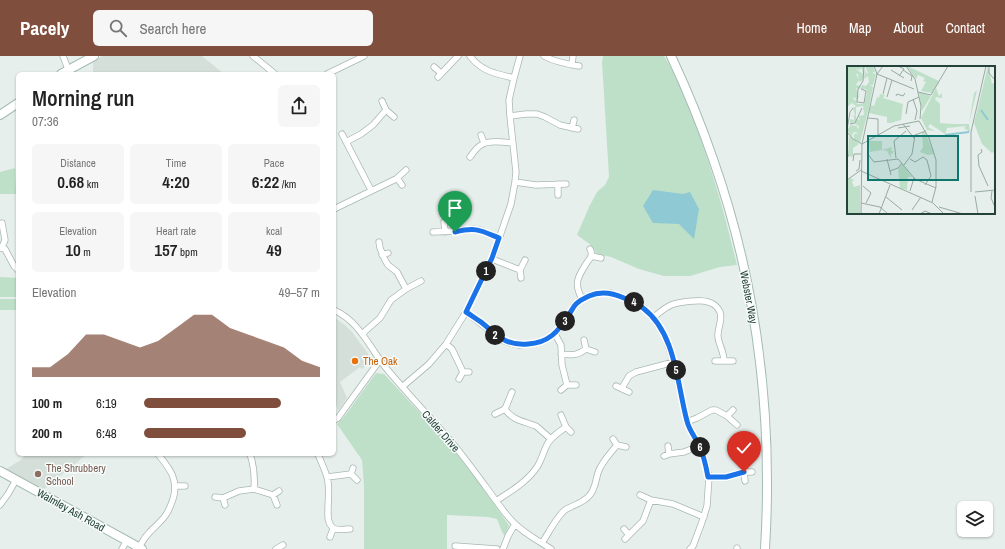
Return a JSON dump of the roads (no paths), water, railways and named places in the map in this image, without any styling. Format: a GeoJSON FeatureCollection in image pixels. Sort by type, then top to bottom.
{"type":"FeatureCollection","features":[{"type":"Feature","properties":{"kind":"street"},"geometry":{"type":"LineString","coordinates":[[63,56],[68,69]]}},
{"type":"Feature","properties":{"kind":"street"},"geometry":{"type":"LineString","coordinates":[[64,72],[94,56]]}},
{"type":"Feature","properties":{"kind":"street"},"geometry":{"type":"LineString","coordinates":[[253,56],[273,72]]}},
{"type":"Feature","properties":{"kind":"street"},"geometry":{"type":"LineString","coordinates":[[331,72],[364,56]]}},
{"type":"Feature","properties":{"kind":"street"},"geometry":{"type":"LineString","coordinates":[[434,67],[439,75],[458,56]]}},
{"type":"Feature","properties":{"kind":"street"},"geometry":{"type":"LineString","coordinates":[[470,56],[480,67],[495,74],[514,78]]}},
{"type":"Feature","properties":{"kind":"street"},"geometry":{"type":"LineString","coordinates":[[402,387],[429,364],[446,344],[466,312],[492,258],[511,204],[515,182],[516,172],[510,116],[510,100],[520,56]]}},
{"type":"Feature","properties":{"kind":"street"},"geometry":{"type":"LineString","coordinates":[[544,56],[553,61],[579,66]]}},
{"type":"Feature","properties":{"kind":"street"},"geometry":{"type":"LineString","coordinates":[[572,65],[573,56]]}},
{"type":"Feature","properties":{"kind":"street","name":"Webster Way"},"geometry":{"type":"LineString","coordinates":[[671,56],[714,160],[727,202],[747,284],[760,360],[766,437],[767,514],[765,549]]}},
{"type":"Feature","properties":{"kind":"street"},"geometry":{"type":"LineString","coordinates":[[382,101],[386,110],[394,117]]}},
{"type":"Feature","properties":{"kind":"street"},"geometry":{"type":"LineString","coordinates":[[0,115],[16,104]]}},
{"type":"Feature","properties":{"kind":"street"},"geometry":{"type":"LineString","coordinates":[[346,142],[361,134],[373,125],[386,110]]}},
{"type":"Feature","properties":{"kind":"street"},"geometry":{"type":"LineString","coordinates":[[510,116],[536,114],[560,125],[575,129],[574,120]]}},
{"type":"Feature","properties":{"kind":"street"},"geometry":{"type":"LineString","coordinates":[[342,134],[372,190]]}},
{"type":"Feature","properties":{"kind":"street"},"geometry":{"type":"LineString","coordinates":[[481,135],[484,143]]}},
{"type":"Feature","properties":{"kind":"street"},"geometry":{"type":"LineString","coordinates":[[470,157],[480,145],[484,143],[513,143]]}},
{"type":"Feature","properties":{"kind":"street"},"geometry":{"type":"LineString","coordinates":[[336,208],[397,178],[406,170]]}},
{"type":"Feature","properties":{"kind":"street"},"geometry":{"type":"LineString","coordinates":[[397,178],[402,185]]}},
{"type":"Feature","properties":{"kind":"street"},"geometry":{"type":"LineString","coordinates":[[515,182],[536,185],[566,184]]}},
{"type":"Feature","properties":{"kind":"street"},"geometry":{"type":"LineString","coordinates":[[558,184],[558,196]]}},
{"type":"Feature","properties":{"kind":"street"},"geometry":{"type":"LineString","coordinates":[[444,222],[445,232]]}},
{"type":"Feature","properties":{"kind":"street"},"geometry":{"type":"LineString","coordinates":[[2,223],[5,240],[1,248],[5,249],[16,268]]}},
{"type":"Feature","properties":{"kind":"street"},"geometry":{"type":"LineString","coordinates":[[433,232],[455,232],[474,229],[499,238]]}},
{"type":"Feature","properties":{"kind":"street"},"geometry":{"type":"LineString","coordinates":[[380,242],[388,265],[397,272],[406,289]]}},
{"type":"Feature","properties":{"kind":"street"},"geometry":{"type":"LineString","coordinates":[[582,299],[578,292],[577,285],[580,274],[591,256],[590,249]]}},
{"type":"Feature","properties":{"kind":"street"},"geometry":{"type":"LineString","coordinates":[[591,256],[601,258]]}},
{"type":"Feature","properties":{"kind":"street"},"geometry":{"type":"LineString","coordinates":[[492,258],[520,270]]}},
{"type":"Feature","properties":{"kind":"street"},"geometry":{"type":"LineString","coordinates":[[521,278],[520,270],[525,260]]}},
{"type":"Feature","properties":{"kind":"street"},"geometry":{"type":"LineString","coordinates":[[362,334],[380,318],[391,300],[406,289],[421,281]]}},
{"type":"Feature","properties":{"kind":"street"},"geometry":{"type":"LineString","coordinates":[[466,312],[502,340],[519,345],[536,343],[555,334],[562,326],[575,304],[591,295],[600,293],[611,293],[635,302],[644,308],[654,318],[665,336],[674,362],[687,422],[704,458],[708,477],[707,506],[693,548]]}},
{"type":"Feature","properties":{"kind":"street"},"geometry":{"type":"LineString","coordinates":[[654,318],[672,304],[704,301],[714,305],[720,313],[721,320],[718,337],[724,354],[724,361]]}},
{"type":"Feature","properties":{"kind":"street","name":"Calder Drive"},"geometry":{"type":"LineString","coordinates":[[336,311],[352,322],[402,387],[450,439],[504,513],[525,532],[552,549]]}},
{"type":"Feature","properties":{"kind":"street"},"geometry":{"type":"LineString","coordinates":[[555,334],[560,345],[562,366],[567,385]]}},
{"type":"Feature","properties":{"kind":"street"},"geometry":{"type":"LineString","coordinates":[[584,340],[586,349]]}},
{"type":"Feature","properties":{"kind":"street"},"geometry":{"type":"LineString","coordinates":[[446,344],[452,349],[466,372],[459,379]]}},
{"type":"Feature","properties":{"kind":"street"},"geometry":{"type":"LineString","coordinates":[[561,354],[574,355],[579,354],[586,349]]}},
{"type":"Feature","properties":{"kind":"street"},"geometry":{"type":"LineString","coordinates":[[586,349],[595,352]]}},
{"type":"Feature","properties":{"kind":"street"},"geometry":{"type":"LineString","coordinates":[[336,419],[345,409],[380,360]]}},
{"type":"Feature","properties":{"kind":"street"},"geometry":{"type":"LineString","coordinates":[[715,361],[733,361]]}},
{"type":"Feature","properties":{"kind":"street"},"geometry":{"type":"LineString","coordinates":[[622,388],[629,376],[636,372],[674,362]]}},
{"type":"Feature","properties":{"kind":"street"},"geometry":{"type":"LineString","coordinates":[[561,390],[567,385],[576,385]]}},
{"type":"Feature","properties":{"kind":"street"},"geometry":{"type":"LineString","coordinates":[[616,386],[630,392]]}},
{"type":"Feature","properties":{"kind":"street"},"geometry":{"type":"LineString","coordinates":[[495,414],[505,409],[512,392]]}},
{"type":"Feature","properties":{"kind":"street"},"geometry":{"type":"LineString","coordinates":[[505,409],[512,417],[538,428],[551,439]]}},
{"type":"Feature","properties":{"kind":"street"},"geometry":{"type":"LineString","coordinates":[[687,422],[712,410],[716,410],[727,416],[737,425]]}},
{"type":"Feature","properties":{"kind":"street"},"geometry":{"type":"LineString","coordinates":[[727,416],[733,410]]}},
{"type":"Feature","properties":{"kind":"street"},"geometry":{"type":"LineString","coordinates":[[561,415],[566,427],[571,432]]}},
{"type":"Feature","properties":{"kind":"street"},"geometry":{"type":"LineString","coordinates":[[496,501],[524,481],[538,466],[546,445],[566,427]]}},
{"type":"Feature","properties":{"kind":"street"},"geometry":{"type":"LineString","coordinates":[[613,440],[617,445],[626,447]]}},
{"type":"Feature","properties":{"kind":"street"},"geometry":{"type":"LineString","coordinates":[[542,543],[561,513],[584,500],[591,494],[595,487],[601,466],[617,445]]}},
{"type":"Feature","properties":{"kind":"street"},"geometry":{"type":"LineString","coordinates":[[668,446],[667,455],[684,452],[699,446]]}},
{"type":"Feature","properties":{"kind":"street"},"geometry":{"type":"LineString","coordinates":[[141,548],[146,535],[166,515],[172,503],[175,492],[173,476],[169,467],[160,456]]}},
{"type":"Feature","properties":{"kind":"street"},"geometry":{"type":"LineString","coordinates":[[251,456],[254,467],[254,489]]}},
{"type":"Feature","properties":{"kind":"street"},"geometry":{"type":"LineString","coordinates":[[319,456],[328,477],[328,520],[330,526],[336,530],[350,529]]}},
{"type":"Feature","properties":{"kind":"street"},"geometry":{"type":"LineString","coordinates":[[328,477],[352,471],[357,480]]}},
{"type":"Feature","properties":{"kind":"street","name":"Walmley Ash Road"},"geometry":{"type":"LineString","coordinates":[[0,472],[141,548]]}},
{"type":"Feature","properties":{"kind":"street"},"geometry":{"type":"LineString","coordinates":[[708,477],[726,477],[744,472],[752,472]]}},
{"type":"Feature","properties":{"kind":"street"},"geometry":{"type":"LineString","coordinates":[[744,472],[745,481]]}},
{"type":"Feature","properties":{"kind":"street"},"geometry":{"type":"LineString","coordinates":[[0,505],[16,480]]}},
{"type":"Feature","properties":{"kind":"street"},"geometry":{"type":"LineString","coordinates":[[175,486],[185,486]]}},
{"type":"Feature","properties":{"kind":"street"},"geometry":{"type":"LineString","coordinates":[[215,497],[223,498],[239,491],[254,489],[273,495]]}},
{"type":"Feature","properties":{"kind":"street"},"geometry":{"type":"LineString","coordinates":[[273,495],[279,491]]}},
{"type":"Feature","properties":{"kind":"street"},"geometry":{"type":"LineString","coordinates":[[273,495],[277,505]]}},
{"type":"Feature","properties":{"kind":"street"},"geometry":{"type":"LineString","coordinates":[[640,495],[651,500],[673,504],[704,517]]}},
{"type":"Feature","properties":{"kind":"street"},"geometry":{"type":"LineString","coordinates":[[223,498],[225,505]]}},
{"type":"Feature","properties":{"kind":"street"},"geometry":{"type":"LineString","coordinates":[[624,530],[627,537],[643,521],[651,500]]}},
{"type":"Feature","properties":{"kind":"street"},"geometry":{"type":"LineString","coordinates":[[503,549],[515,524]]}},
{"type":"Feature","properties":{"kind":"street"},"geometry":{"type":"LineString","coordinates":[[330,537],[333,529]]}},
{"type":"Feature","properties":{"kind":"street"},"geometry":{"type":"LineString","coordinates":[[122,549],[127,540]]}},
{"type":"Feature","properties":{"kind":"street"},"geometry":{"type":"LineString","coordinates":[[273,548],[283,545]]}},
{"type":"Feature","properties":{"kind":"street"},"geometry":{"type":"LineString","coordinates":[[455,546],[497,549]]}},
{"type":"Feature","properties":{"kind":"water"},"geometry":{"type":"Polygon","coordinates":[[[653,190],[683,194],[690,192],[699,209],[694,239],[679,224],[653,223],[643,206],[653,190]]]}},
{"type":"Feature","properties":{"kind":"place","name":"The Oak"},"geometry":{"type":"Point","coordinates":[355,361]}},
{"type":"Feature","properties":{"kind":"place","name":"The Shrubbery School"},"geometry":{"type":"Point","coordinates":[38,474]}}]}
